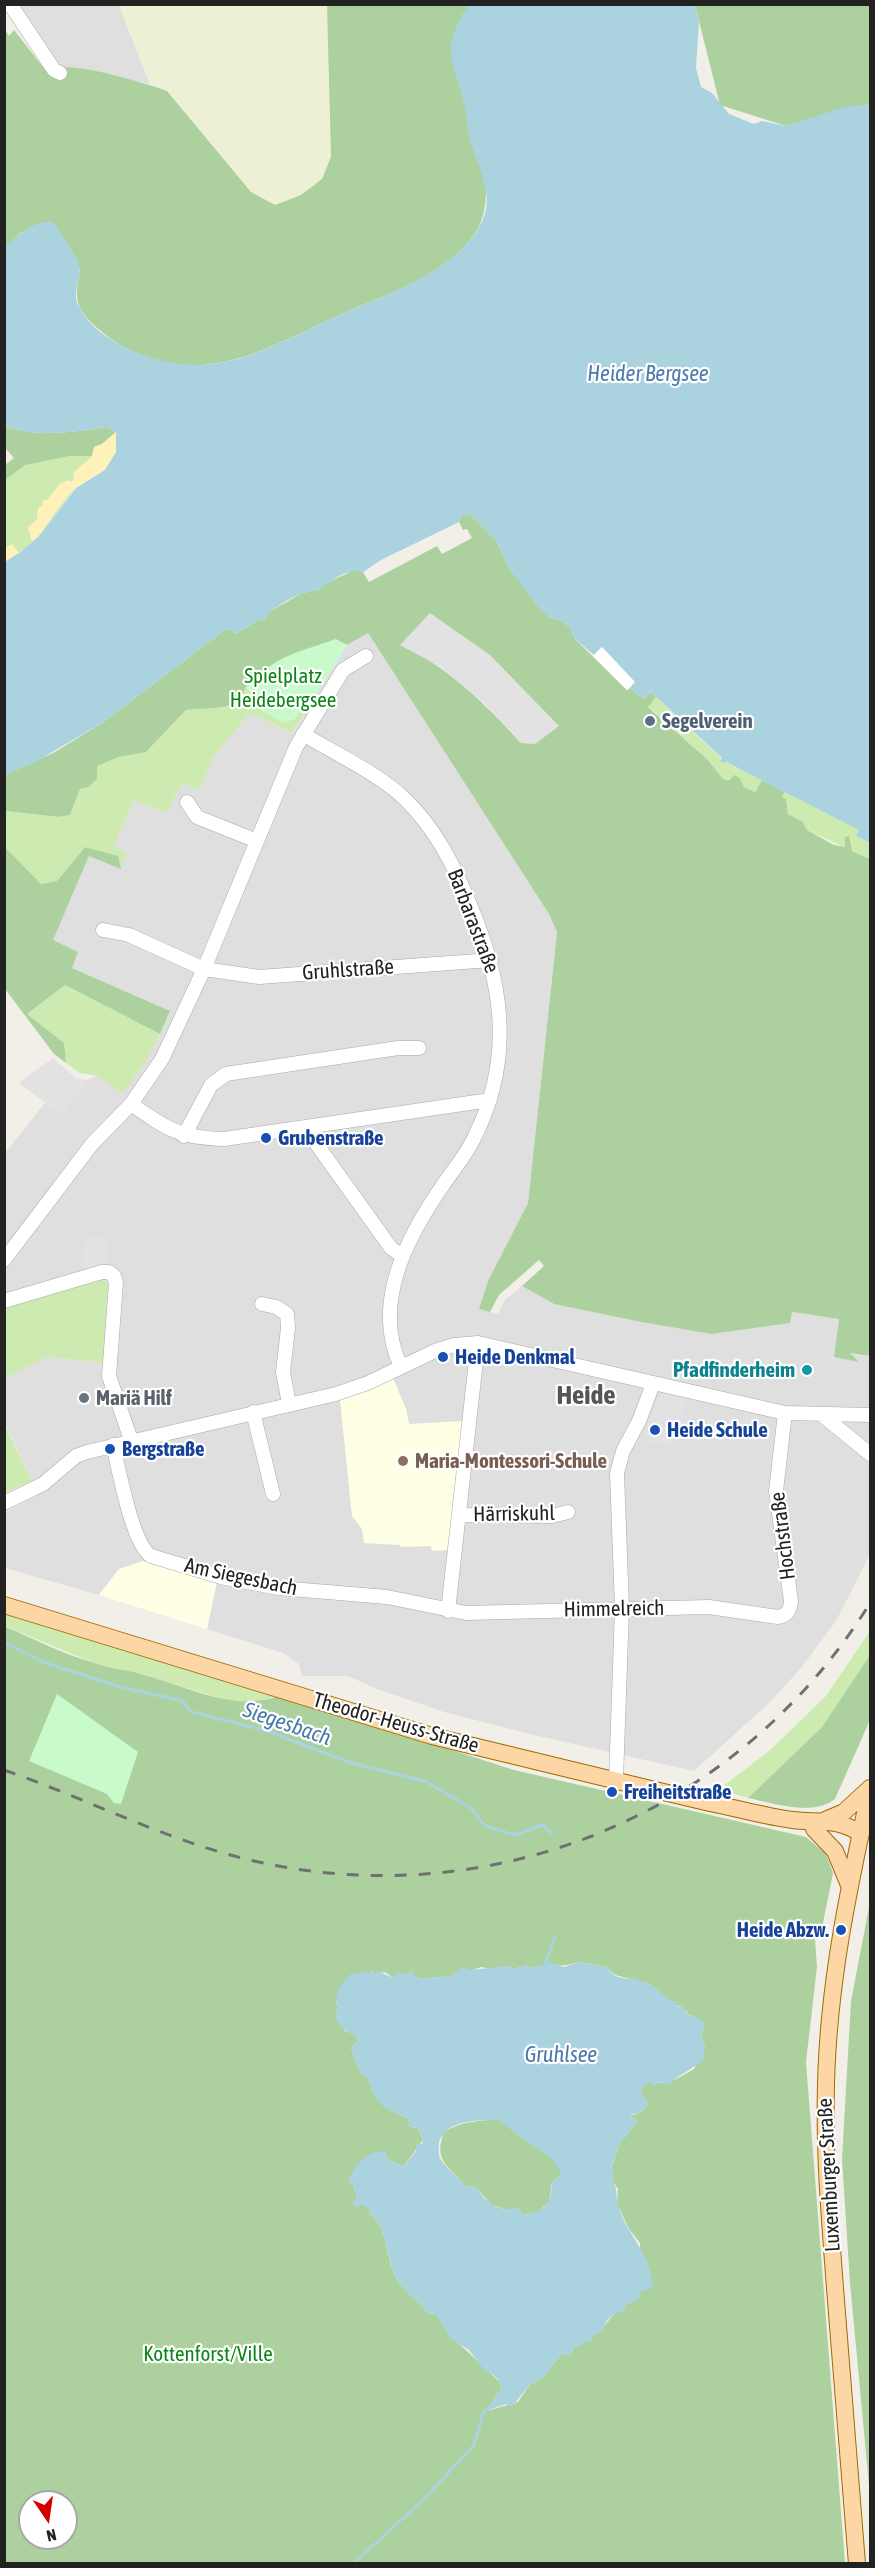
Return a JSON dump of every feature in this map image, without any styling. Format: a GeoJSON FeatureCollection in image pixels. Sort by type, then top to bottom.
{"type":"FeatureCollection","features":[{"type":"Feature","properties":{"kind":"main road","name":"Theodor-Heuss-Straße"},"geometry":{"type":"LineString","coordinates":[[4,1605],[432,1736],[710,1803],[820,1825],[844,1824],[861,1834]]}},
{"type":"Feature","properties":{"kind":"main road"},"geometry":{"type":"LineString","coordinates":[[849,1886],[835,1851],[820,1825],[844,1812],[870,1789]]}},
{"type":"Feature","properties":{"kind":"main road","name":"Luxemburger Straße"},"geometry":{"type":"LineString","coordinates":[[857,2564],[825,2122],[830,2020],[849,1886],[870,1789]]}},
{"type":"Feature","properties":{"kind":"street"},"geometry":{"type":"LineString","coordinates":[[10,4],[54,69],[60,73]]}},
{"type":"Feature","properties":{"kind":"street"},"geometry":{"type":"LineString","coordinates":[[4,1260],[92,1144],[131,1104],[162,1059],[204,969],[303,734],[343,670],[366,656]]}},
{"type":"Feature","properties":{"kind":"street","name":"Barbarastraße"},"geometry":{"type":"LineString","coordinates":[[303,734],[404,798],[424,819],[457,873],[491,960],[500,1010],[500,1047],[496,1078],[490,1100],[468,1149],[422,1216],[401,1255],[390,1309],[394,1353],[400,1366]]}},
{"type":"Feature","properties":{"kind":"street"},"geometry":{"type":"LineString","coordinates":[[187,801],[197,817],[256,841]]}},
{"type":"Feature","properties":{"kind":"street","name":"Gruhlstraße"},"geometry":{"type":"LineString","coordinates":[[103,930],[129,935],[204,969],[259,977],[491,960]]}},
{"type":"Feature","properties":{"kind":"street"},"geometry":{"type":"LineString","coordinates":[[184,1136],[211,1085],[226,1074],[398,1048],[419,1048]]}},
{"type":"Feature","properties":{"kind":"street"},"geometry":{"type":"LineString","coordinates":[[131,1104],[168,1129],[184,1136],[224,1139],[490,1100]]}},
{"type":"Feature","properties":{"kind":"street"},"geometry":{"type":"LineString","coordinates":[[309,1128],[310,1135],[390,1248],[401,1255]]}},
{"type":"Feature","properties":{"kind":"street"},"geometry":{"type":"LineString","coordinates":[[4,1301],[102,1272],[109,1272],[114,1276],[116,1283],[109,1376],[131,1440]]}},
{"type":"Feature","properties":{"kind":"street"},"geometry":{"type":"LineString","coordinates":[[262,1304],[276,1307],[287,1314],[288,1328],[283,1372],[289,1404]]}},
{"type":"Feature","properties":{"kind":"street"},"geometry":{"type":"LineString","coordinates":[[448,1611],[461,1515],[478,1343]]}},
{"type":"Feature","properties":{"kind":"street"},"geometry":{"type":"LineString","coordinates":[[4,1503],[42,1484],[76,1456],[131,1440],[336,1394],[368,1383],[400,1366],[454,1345],[478,1343],[784,1413],[870,1415]]}},
{"type":"Feature","properties":{"kind":"street"},"geometry":{"type":"LineString","coordinates":[[616,1780],[622,1608],[617,1473],[623,1451],[639,1421],[653,1384]]}},
{"type":"Feature","properties":{"kind":"street"},"geometry":{"type":"LineString","coordinates":[[253,1412],[273,1494]]}},
{"type":"Feature","properties":{"kind":"street","name":"Hochstraße"},"geometry":{"type":"LineString","coordinates":[[778,1617],[784,1616],[790,1610],[791,1601],[776,1491],[784,1413]]}},
{"type":"Feature","properties":{"kind":"street"},"geometry":{"type":"LineString","coordinates":[[822,1415],[870,1454]]}},
{"type":"Feature","properties":{"kind":"street","name":"Am Siegesbach"},"geometry":{"type":"LineString","coordinates":[[113,1445],[135,1533],[144,1552],[150,1556],[220,1577],[267,1586],[387,1597],[448,1611]]}},
{"type":"Feature","properties":{"kind":"street","name":"Härriskuhl"},"geometry":{"type":"LineString","coordinates":[[461,1515],[552,1516],[568,1512]]}},
{"type":"Feature","properties":{"kind":"street","name":"Himmelreich"},"geometry":{"type":"LineString","coordinates":[[448,1611],[466,1613],[709,1607],[778,1617]]}},
{"type":"Feature","properties":{"kind":"shaded area"},"geometry":{"type":"Polygon","coordinates":[[[15,5],[119,5],[150,84],[86,70],[61,68],[15,5]]]}},
{"type":"Feature","properties":{"kind":"shaded area"},"geometry":{"type":"Polygon","coordinates":[[[119,5],[327,5],[331,157],[322,179],[301,195],[275,205],[251,193],[167,91],[150,84],[119,5]]]}},
{"type":"Feature","properties":{"kind":"shaded area"},"geometry":{"type":"Polygon","coordinates":[[[430,613],[490,655],[559,726],[535,744],[521,743],[486,705],[441,667],[400,645],[430,613]]]}},
{"type":"Feature","properties":{"kind":"shaded area"},"geometry":{"type":"Polygon","coordinates":[[[368,633],[549,914],[557,932],[528,1203],[488,1281],[479,1309],[498,1314],[505,1300],[522,1286],[554,1304],[711,1334],[791,1312],[839,1319],[834,1357],[857,1361],[849,1353],[870,1356],[870,1552],[868,1558],[836,1621],[801,1668],[768,1704],[694,1771],[444,1712],[377,1689],[348,1676],[302,1676],[299,1664],[283,1653],[207,1629],[217,1581],[119,1569],[99,1595],[5,1568],[5,1512],[36,1496],[32,1481],[5,1423],[5,1378],[47,1357],[105,1363],[5,1307],[5,1153],[45,1103],[60,1114],[87,1080],[97,1076],[103,1079],[135,1076],[160,1034],[170,1011],[72,968],[52,940],[89,856],[114,846],[134,800],[166,813],[182,783],[199,789],[213,757],[250,713],[292,733],[347,645],[368,633]]]}},
{"type":"Feature","properties":{"kind":"shaded area"},"geometry":{"type":"Polygon","coordinates":[[[53,1058],[76,1078],[87,1080],[60,1114],[19,1083],[53,1058]]]}},
{"type":"Feature","properties":{"kind":"shaded area"},"geometry":{"type":"Polygon","coordinates":[[[91,1237],[108,1239],[105,1267],[81,1269],[83,1246],[91,1237]]]}},
{"type":"Feature","properties":{"kind":"shaded area","name":"Maria-Montessori-Schule"},"geometry":{"type":"Polygon","coordinates":[[[393,1378],[406,1409],[409,1424],[463,1421],[448,1550],[432,1551],[431,1546],[401,1547],[400,1545],[364,1543],[362,1529],[352,1516],[340,1400],[393,1378]]]}},
{"type":"Feature","properties":{"kind":"shaded area"},"geometry":{"type":"Polygon","coordinates":[[[661,1393],[687,1397],[680,1439],[673,1438],[672,1445],[646,1442],[647,1434],[644,1433],[661,1393]]]}},
{"type":"Feature","properties":{"kind":"shaded area"},"geometry":{"type":"Polygon","coordinates":[[[143,1561],[217,1581],[207,1629],[99,1595],[119,1569],[143,1561]]]}},
{"type":"Feature","properties":{"kind":"green space"},"geometry":{"type":"Polygon","coordinates":[[[327,5],[473,5],[485,202],[480,225],[476,232],[466,245],[445,264],[398,290],[269,348],[220,363],[189,365],[149,358],[124,347],[102,332],[86,317],[79,305],[77,290],[80,269],[22,232],[5,248],[4,28],[9,36],[14,30],[50,76],[61,68],[82,68],[130,79],[167,91],[251,192],[275,205],[301,195],[322,179],[331,157],[327,5]]]}},
{"type":"Feature","properties":{"kind":"green space"},"geometry":{"type":"Polygon","coordinates":[[[695,5],[870,5],[870,104],[786,126],[720,105],[695,5]]]}},
{"type":"Feature","properties":{"kind":"green space"},"geometry":{"type":"Polygon","coordinates":[[[5,426],[42,433],[107,427],[116,432],[102,444],[94,447],[92,456],[69,456],[25,465],[5,480],[5,465],[14,458],[5,448],[5,426]]]}},
{"type":"Feature","properties":{"kind":"green space"},"geometry":{"type":"Polygon","coordinates":[[[116,432],[40,535],[5,562],[5,465],[116,432]]]}},
{"type":"Feature","properties":{"kind":"green space"},"geometry":{"type":"Polygon","coordinates":[[[470,514],[496,540],[509,568],[549,617],[562,621],[571,629],[575,639],[627,690],[630,688],[644,699],[651,692],[656,697],[648,707],[707,759],[723,779],[729,780],[734,775],[740,778],[744,787],[755,792],[762,780],[785,792],[782,797],[786,799],[788,814],[803,822],[807,830],[834,845],[845,847],[845,837],[849,836],[852,851],[870,859],[870,1356],[850,1353],[859,1362],[834,1357],[839,1319],[792,1312],[790,1323],[711,1334],[554,1304],[522,1286],[544,1266],[539,1260],[499,1295],[490,1312],[479,1309],[488,1281],[528,1203],[557,932],[549,914],[368,633],[347,645],[335,640],[246,687],[242,695],[229,705],[186,710],[146,752],[119,757],[97,766],[97,779],[88,787],[80,789],[70,815],[59,817],[5,811],[5,775],[55,752],[102,723],[226,629],[237,633],[256,621],[264,619],[269,612],[302,593],[318,590],[323,584],[351,570],[356,569],[363,572],[369,582],[437,546],[442,554],[472,538],[467,529],[463,530],[459,522],[463,515],[470,514]],[[400,645],[450,675],[494,714],[521,743],[524,690],[400,645]]]}},
{"type":"Feature","properties":{"kind":"green space","name":"Spielplatz Heidebergsee"},"geometry":{"type":"Polygon","coordinates":[[[336,639],[347,645],[311,703],[306,702],[295,719],[283,723],[258,708],[261,703],[246,687],[257,676],[287,656],[336,639]]]}},
{"type":"Feature","properties":{"kind":"green space"},"geometry":{"type":"Polygon","coordinates":[[[246,687],[261,703],[259,708],[311,703],[292,733],[250,713],[213,757],[199,790],[182,783],[166,813],[134,800],[114,846],[127,853],[121,869],[118,856],[85,847],[57,881],[41,884],[5,847],[4,811],[59,817],[70,815],[80,789],[88,787],[97,766],[119,757],[146,752],[186,710],[229,705],[242,695],[246,687]]]}},
{"type":"Feature","properties":{"kind":"green space"},"geometry":{"type":"Polygon","coordinates":[[[656,697],[722,759],[720,760],[762,780],[755,792],[744,787],[740,778],[723,779],[707,759],[648,706],[656,697]]]}},
{"type":"Feature","properties":{"kind":"green space"},"geometry":{"type":"Polygon","coordinates":[[[785,792],[860,830],[857,836],[870,843],[870,859],[807,830],[803,822],[788,814],[786,799],[782,797],[785,792]]]}},
{"type":"Feature","properties":{"kind":"green space"},"geometry":{"type":"Polygon","coordinates":[[[5,847],[41,884],[57,881],[85,847],[118,856],[121,869],[89,856],[53,940],[78,952],[72,968],[170,1011],[160,1034],[65,985],[27,1014],[64,1043],[66,1063],[54,1054],[5,989],[5,847]]]}},
{"type":"Feature","properties":{"kind":"green space"},"geometry":{"type":"Polygon","coordinates":[[[65,985],[160,1034],[145,1062],[124,1091],[120,1092],[97,1076],[79,1073],[66,1063],[63,1043],[27,1014],[65,985]]]}},
{"type":"Feature","properties":{"kind":"green space"},"geometry":{"type":"Polygon","coordinates":[[[102,1278],[109,1286],[106,1363],[47,1357],[5,1378],[5,1307],[102,1278]]]}},
{"type":"Feature","properties":{"kind":"green space"},"geometry":{"type":"Polygon","coordinates":[[[4,1423],[32,1481],[5,1493],[4,1493],[4,1423]]]}},
{"type":"Feature","properties":{"kind":"green space"},"geometry":{"type":"Polygon","coordinates":[[[5,1605],[281,1695],[254,1702],[226,1700],[146,1675],[96,1664],[5,1626],[5,1605]]]}},
{"type":"Feature","properties":{"kind":"green space","name":"Kottenforst/Ville"},"geometry":{"type":"Polygon","coordinates":[[[4,1626],[82,1659],[141,1674],[214,1697],[247,1701],[264,1700],[281,1695],[514,1770],[806,1837],[826,1854],[833,1873],[823,1923],[815,1938],[817,1967],[806,2062],[845,2563],[5,2563],[4,1626]],[[579,1962],[530,1968],[528,1965],[513,1969],[510,1966],[492,1969],[481,1967],[450,1979],[448,1976],[423,1979],[408,1974],[393,1978],[385,1972],[375,1974],[336,2002],[338,2008],[336,2015],[345,2031],[357,2035],[358,2041],[351,2048],[361,2074],[368,2078],[377,2099],[387,2108],[408,2118],[410,2127],[418,2128],[423,2140],[403,2167],[388,2159],[348,2182],[353,2184],[357,2196],[370,2209],[369,2213],[379,2225],[395,2275],[402,2286],[428,2313],[436,2314],[454,2339],[500,2382],[502,2388],[488,2408],[490,2410],[518,2402],[530,2384],[542,2379],[561,2354],[600,2331],[615,2313],[625,2310],[625,2305],[638,2299],[640,2243],[629,2229],[617,2204],[618,2189],[611,2179],[611,2168],[620,2143],[632,2128],[630,2116],[641,2112],[648,2104],[641,2092],[642,2088],[648,2082],[667,2083],[694,2069],[705,2048],[694,2016],[671,2002],[650,1984],[615,1975],[606,1967],[579,1962]]]}},
{"type":"Feature","properties":{"kind":"green space"},"geometry":{"type":"Polygon","coordinates":[[[870,1631],[870,1655],[822,1727],[748,1798],[719,1789],[768,1752],[826,1696],[870,1631]]]}},
{"type":"Feature","properties":{"kind":"green space"},"geometry":{"type":"Polygon","coordinates":[[[870,1655],[870,1720],[835,1799],[826,1804],[804,1808],[748,1798],[822,1727],[870,1655]]]}},
{"type":"Feature","properties":{"kind":"green space"},"geometry":{"type":"Polygon","coordinates":[[[57,1694],[138,1752],[121,1804],[114,1803],[107,1794],[29,1761],[57,1694]]]}},
{"type":"Feature","properties":{"kind":"green space"},"geometry":{"type":"Polygon","coordinates":[[[870,1902],[870,2496],[850,2283],[842,2159],[851,2001],[870,1902]]]}},
{"type":"Feature","properties":{"kind":"green space"},"geometry":{"type":"Polygon","coordinates":[[[500,2120],[558,2163],[561,2175],[552,2182],[549,2202],[538,2212],[524,2215],[492,2205],[475,2187],[465,2186],[441,2156],[444,2132],[471,2122],[500,2120]]]}},
{"type":"Feature","properties":{"kind":"sand"},"geometry":{"type":"Polygon","coordinates":[[[116,432],[115,457],[110,465],[69,494],[32,543],[28,527],[37,519],[38,508],[42,506],[43,500],[47,500],[60,484],[74,480],[73,473],[92,456],[94,447],[102,444],[116,432]]]}},
{"type":"Feature","properties":{"kind":"sand"},"geometry":{"type":"Polygon","coordinates":[[[12,544],[19,553],[5,562],[5,548],[12,544]]]}},
{"type":"Feature","properties":{"kind":"water","name":"Heider Bergsee"},"geometry":{"type":"Polygon","coordinates":[[[473,5],[695,5],[699,22],[696,68],[701,87],[712,93],[729,114],[754,124],[762,121],[786,126],[845,107],[870,104],[870,843],[856,836],[859,830],[720,761],[722,758],[651,692],[644,699],[630,688],[634,682],[602,647],[594,655],[575,639],[571,629],[562,621],[549,617],[538,607],[509,568],[496,540],[470,514],[463,516],[459,522],[381,560],[363,572],[345,573],[317,590],[293,597],[264,619],[256,621],[237,633],[226,629],[102,723],[35,762],[5,775],[5,562],[40,535],[76,488],[105,470],[116,452],[116,432],[107,427],[42,433],[5,426],[4,248],[37,224],[50,222],[56,225],[79,263],[77,302],[89,321],[101,333],[132,351],[168,362],[185,364],[219,363],[253,354],[421,279],[461,250],[476,233],[487,205],[483,178],[470,138],[464,103],[451,55],[457,25],[465,11],[473,5]]]}},
{"type":"Feature","properties":{"kind":"water","name":"Gruhlsee"},"geometry":{"type":"Polygon","coordinates":[[[546,1961],[564,1967],[579,1962],[606,1967],[615,1976],[627,1979],[633,1977],[649,1984],[669,2000],[676,2002],[678,2007],[683,2006],[689,2015],[700,2019],[705,2025],[701,2037],[705,2048],[703,2061],[673,2080],[672,2085],[660,2082],[654,2085],[648,2082],[642,2088],[641,2092],[648,2104],[641,2112],[630,2115],[638,2121],[620,2143],[611,2167],[618,2206],[648,2264],[653,2287],[639,2293],[639,2299],[625,2305],[625,2310],[611,2316],[603,2329],[593,2336],[592,2341],[584,2342],[580,2347],[574,2345],[574,2351],[567,2356],[561,2354],[542,2379],[530,2384],[512,2407],[506,2404],[489,2410],[487,2409],[502,2388],[498,2379],[485,2371],[469,2350],[451,2339],[436,2314],[428,2313],[402,2286],[392,2267],[383,2232],[375,2218],[369,2213],[370,2209],[362,2204],[357,2208],[353,2204],[357,2196],[353,2184],[348,2182],[361,2160],[371,2154],[385,2151],[388,2159],[403,2167],[416,2151],[416,2144],[422,2144],[423,2140],[418,2128],[410,2127],[408,2118],[387,2108],[377,2099],[368,2078],[361,2074],[351,2048],[358,2041],[357,2036],[343,2029],[334,2016],[338,2010],[337,1994],[352,1973],[359,1974],[363,1971],[369,1973],[373,1970],[375,1974],[378,1971],[393,1978],[397,1972],[408,1974],[412,1969],[415,1976],[423,1979],[448,1976],[450,1978],[462,1967],[470,1970],[510,1966],[513,1969],[528,1965],[530,1968],[543,1965],[546,1961]],[[500,2120],[473,2121],[456,2125],[443,2135],[439,2143],[439,2156],[465,2186],[475,2187],[499,2208],[518,2207],[524,2215],[538,2211],[546,2205],[549,2201],[552,2182],[561,2175],[544,2153],[500,2120]]]}},
{"type":"Feature","properties":{"kind":"pier"},"geometry":{"type":"Polygon","coordinates":[[[602,647],[635,682],[627,690],[593,656],[602,647]]]}},
{"type":"Feature","properties":{"kind":"waterway","name":"Siegesbach"},"geometry":{"type":"LineString","coordinates":[[4,1642],[43,1662],[120,1687],[183,1701],[189,1711],[267,1731],[354,1764],[425,1781],[471,1808],[485,1826],[515,1835],[542,1825],[552,1833]]}},
{"type":"Feature","properties":{"kind":"waterway","name":"Siegesbach"},"geometry":{"type":"LineString","coordinates":[[546,1961],[555,1937]]}},
{"type":"Feature","properties":{"kind":"waterway"},"geometry":{"type":"LineString","coordinates":[[353,2564],[423,2500],[474,2445],[484,2411],[487,2409]]}},
{"type":"Feature","properties":{"kind":"railway"},"geometry":{"type":"LineString","coordinates":[[4,1770],[159,1831],[222,1853],[254,1861],[344,1874],[434,1873],[521,1859],[604,1831],[682,1791],[753,1739],[816,1676],[870,1603]]}},
{"type":"Feature","properties":{"kind":"place","name":"Segelverein"},"geometry":{"type":"Point","coordinates":[650,721]}},
{"type":"Feature","properties":{"kind":"place","name":"Grubenstraße"},"geometry":{"type":"Point","coordinates":[266,1138]}},
{"type":"Feature","properties":{"kind":"place","name":"Heide Denkmal"},"geometry":{"type":"Point","coordinates":[443,1357]}},
{"type":"Feature","properties":{"kind":"place","name":"Pfadfinderheim"},"geometry":{"type":"Point","coordinates":[807,1370]}},
{"type":"Feature","properties":{"kind":"place","name":"Mariä Hilf"},"geometry":{"type":"Point","coordinates":[84,1398]}},
{"type":"Feature","properties":{"kind":"place","name":"Heide Schule"},"geometry":{"type":"Point","coordinates":[655,1430]}},
{"type":"Feature","properties":{"kind":"place","name":"Bergstraße"},"geometry":{"type":"Point","coordinates":[110,1449]}},
{"type":"Feature","properties":{"kind":"place","name":"Maria-Montessori-Schule"},"geometry":{"type":"Point","coordinates":[403,1461]}},
{"type":"Feature","properties":{"kind":"place","name":"Freiheitstraße"},"geometry":{"type":"Point","coordinates":[612,1792]}},
{"type":"Feature","properties":{"kind":"place","name":"Heide Abzw."},"geometry":{"type":"Point","coordinates":[841,1930]}},
{"type":"Feature","properties":{"kind":"district","name":"Heide"},"geometry":{"type":"Point","coordinates":[586,1395]}}]}
